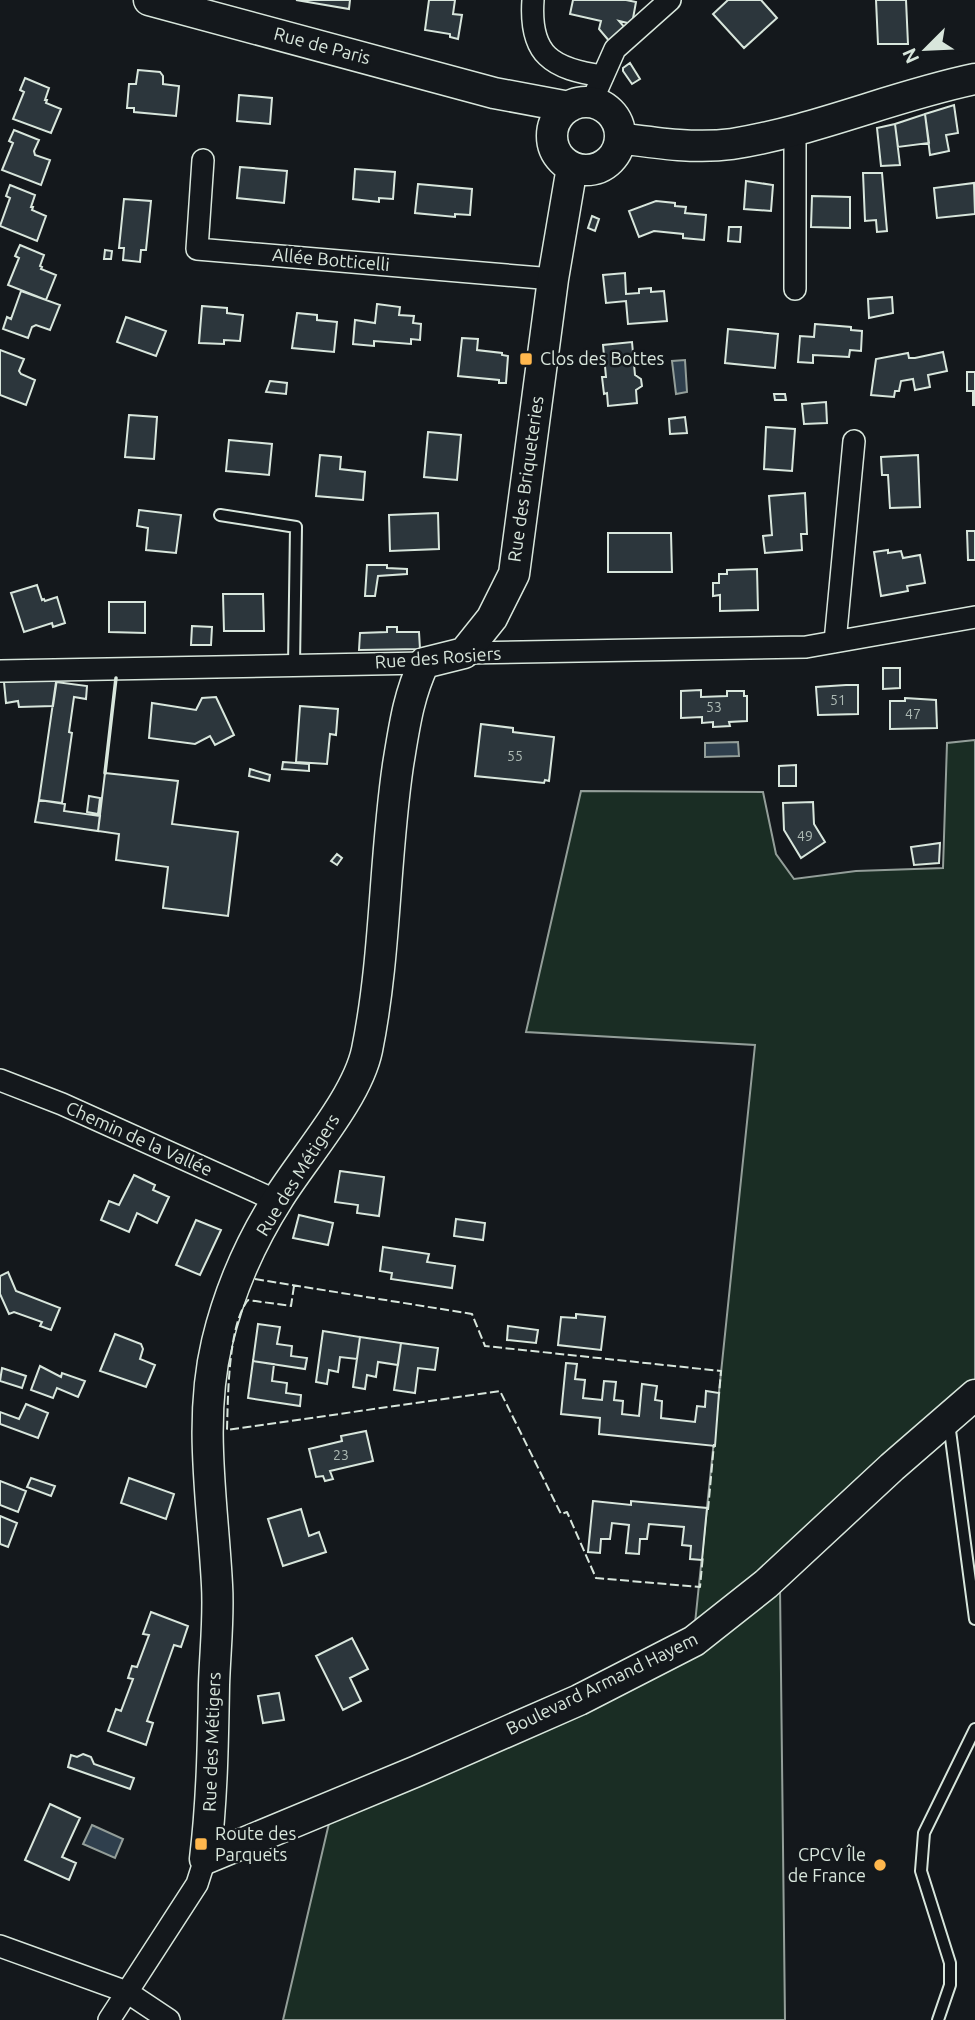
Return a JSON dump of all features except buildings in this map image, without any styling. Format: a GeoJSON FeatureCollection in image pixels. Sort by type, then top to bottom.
{"type":"FeatureCollection","features":[{"type":"Feature","properties":{"kind":"main road","name":"Rue de Paris"},"geometry":{"type":"LineString","coordinates":[[149,0],[494,93],[579,104]]}},
{"type":"Feature","properties":{"kind":"main road"},"geometry":{"type":"LineString","coordinates":[[620,138],[671,145],[729,144],[795,131],[934,87],[975,79]]}},
{"type":"Feature","properties":{"kind":"main road"},"geometry":{"type":"LineString","coordinates":[[579,104],[609,111],[615,119],[620,138],[617,148],[604,165],[583,170],[572,167],[558,156],[552,138],[579,104]]}},
{"type":"Feature","properties":{"kind":"main road","name":"Rue des Briqueteries"},"geometry":{"type":"LineString","coordinates":[[464,653],[492,618],[514,574],[553,279],[572,167]]}},
{"type":"Feature","properties":{"kind":"main road","name":"Rue des Rosiers"},"geometry":{"type":"LineString","coordinates":[[424,663],[464,653]]}},
{"type":"Feature","properties":{"kind":"main road","name":"Rue des Métigers"},"geometry":{"type":"LineString","coordinates":[[205,1859],[211,1809],[217,1588],[207,1443],[216,1346],[241,1270],[277,1201],[345,1101],[366,1057],[377,1002],[393,800],[408,702],[424,663]]}},
{"type":"Feature","properties":{"kind":"main road","name":"Boulevard Armand Hayem"},"geometry":{"type":"LineString","coordinates":[[205,1859],[417,1771],[566,1705],[694,1641],[766,1584],[975,1395]]}},
{"type":"Feature","properties":{"kind":"street"},"geometry":{"type":"LineString","coordinates":[[533,0],[532,15],[539,50],[550,60],[586,74],[579,104]]}},
{"type":"Feature","properties":{"kind":"street"},"geometry":{"type":"LineString","coordinates":[[579,104],[615,49],[670,0]]}},
{"type":"Feature","properties":{"kind":"street"},"geometry":{"type":"LineString","coordinates":[[795,131],[795,289]]}},
{"type":"Feature","properties":{"kind":"street","name":"Allée Botticelli"},"geometry":{"type":"LineString","coordinates":[[203,160],[197,248],[553,279]]}},
{"type":"Feature","properties":{"kind":"street"},"geometry":{"type":"LineString","coordinates":[[835,642],[853,441]]}},
{"type":"Feature","properties":{"kind":"street","name":"Rue des Rosiers"},"geometry":{"type":"LineString","coordinates":[[464,653],[806,647],[975,617]]}},
{"type":"Feature","properties":{"kind":"street","name":"Rue des Rosiers"},"geometry":{"type":"LineString","coordinates":[[0,671],[424,663]]}},
{"type":"Feature","properties":{"kind":"street","name":"Chemin de la Vallée"},"geometry":{"type":"LineString","coordinates":[[0,1080],[62,1104],[277,1201]]}},
{"type":"Feature","properties":{"kind":"street"},"geometry":{"type":"LineString","coordinates":[[108,2020],[197,1884],[205,1859]]}},
{"type":"Feature","properties":{"kind":"street"},"geometry":{"type":"LineString","coordinates":[[0,1946],[127,1992],[169,2020]]}},
{"type":"Feature","properties":{"kind":"lane"},"geometry":{"type":"LineString","coordinates":[[220,515],[296,527],[294,665]]}},
{"type":"Feature","properties":{"kind":"lane"},"geometry":{"type":"LineString","coordinates":[[948,1417],[975,1619]]}},
{"type":"Feature","properties":{"kind":"lane"},"geometry":{"type":"LineString","coordinates":[[938,2020],[950,1985],[950,1964],[921,1871],[925,1833],[975,1729]]}},
{"type":"Feature","properties":{"kind":"green space"},"geometry":{"type":"Polygon","coordinates":[[[975,740],[975,1380],[694,1633],[755,1045],[526,1032],[581,791],[763,792],[776,854],[794,879],[856,871],[943,868],[947,743],[975,740]]]}},
{"type":"Feature","properties":{"kind":"green space"},"geometry":{"type":"Polygon","coordinates":[[[780,1587],[785,2020],[283,2020],[330,1819],[780,1587]]]}},
{"type":"Feature","properties":{"kind":"water"},"geometry":{"type":"Polygon","coordinates":[[[685,360],[687,392],[676,394],[672,361],[685,360]]]}},
{"type":"Feature","properties":{"kind":"water"},"geometry":{"type":"Polygon","coordinates":[[[738,742],[739,756],[705,757],[705,743],[738,742]]]}},
{"type":"Feature","properties":{"kind":"water"},"geometry":{"type":"Polygon","coordinates":[[[92,1825],[123,1839],[115,1858],[83,1844],[92,1825]]]}},
{"type":"Feature","properties":{"kind":"fence"},"geometry":{"type":"LineString","coordinates":[[255,1279],[472,1314],[485,1346],[721,1371],[719,1395]]}},
{"type":"Feature","properties":{"kind":"fence"},"geometry":{"type":"LineString","coordinates":[[294,1286],[291,1306],[248,1300],[241,1311],[230,1362],[227,1430],[500,1391],[561,1514],[567,1512],[596,1578],[700,1587],[703,1555]]}},
{"type":"Feature","properties":{"kind":"fence"},"geometry":{"type":"LineString","coordinates":[[708,1510],[714,1444]]}},
{"type":"Feature","properties":{"kind":"wall"},"geometry":{"type":"LineString","coordinates":[[105,773],[116,678]]}},
{"type":"Feature","properties":{"kind":"place","name":"Clos des Bottes"},"geometry":{"type":"Point","coordinates":[526,359]}},
{"type":"Feature","properties":{"kind":"place","name":"Route des Parquets"},"geometry":{"type":"Point","coordinates":[201,1844]}},
{"type":"Feature","properties":{"kind":"place","name":"CPCV Île de France"},"geometry":{"type":"Point","coordinates":[880,1865]}}]}
